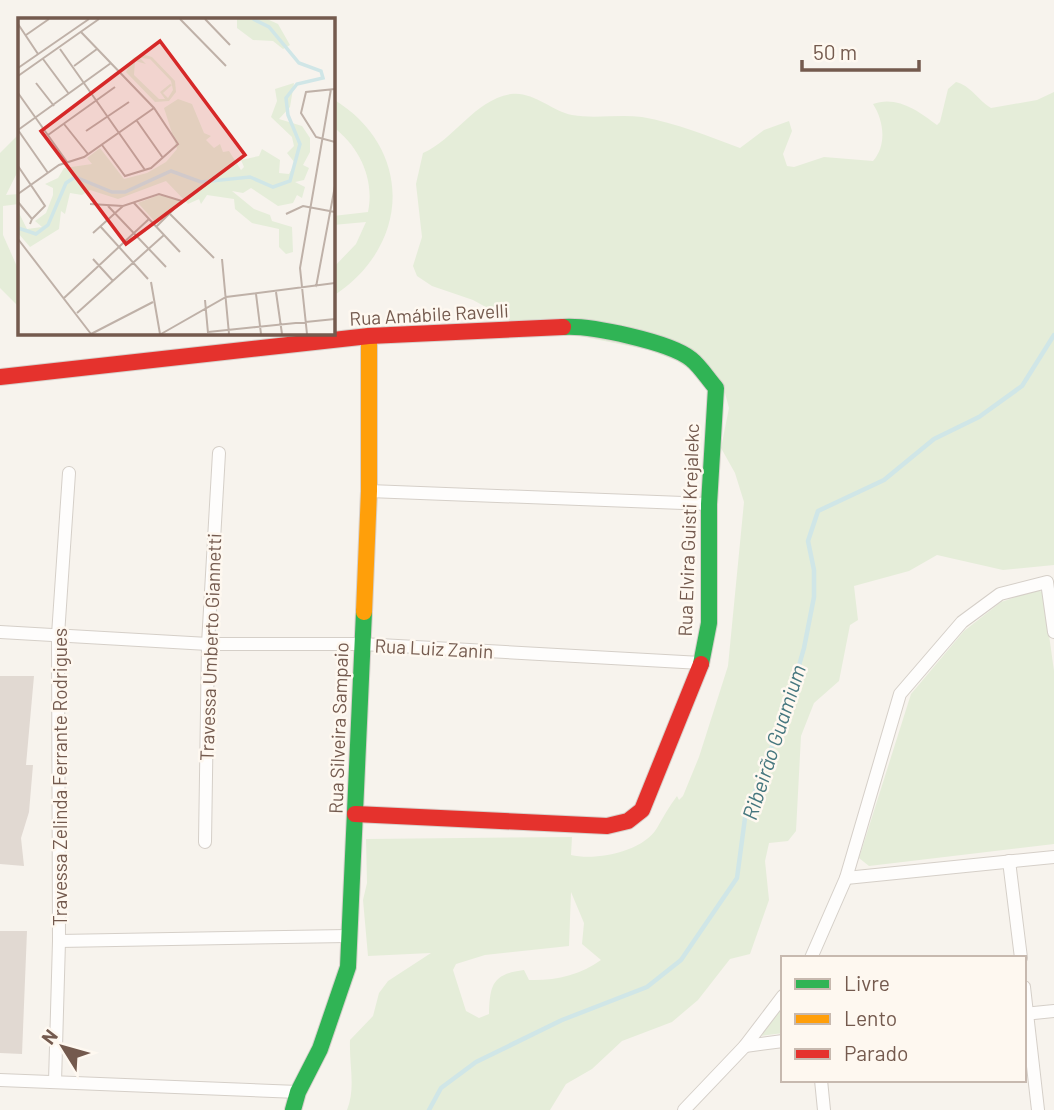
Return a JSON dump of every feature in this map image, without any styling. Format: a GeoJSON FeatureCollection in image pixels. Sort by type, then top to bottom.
{"type":"FeatureCollection","features":[{"type":"Feature","properties":{"kind":"street","name":"Rua Amábile Ravelli"},"geometry":{"type":"LineString","coordinates":[[0,377],[369,336],[578,326],[643,340],[690,358]]}},
{"type":"Feature","properties":{"kind":"street","name":"Rua Silveira Sampaio"},"geometry":{"type":"LineString","coordinates":[[293,1110],[298,1092],[320,1049],[348,967],[347,936],[369,491],[369,336]]}},
{"type":"Feature","properties":{"kind":"street","name":"Rua Elvira Guisti Krejalekc"},"geometry":{"type":"LineString","coordinates":[[355,814],[607,826],[628,821],[642,810],[701,663],[709,623],[709,504],[716,388],[690,358]]}},
{"type":"Feature","properties":{"kind":"street","name":"Travessa Umberto Giannetti"},"geometry":{"type":"LineString","coordinates":[[205,842],[208,644],[219,453]]}},
{"type":"Feature","properties":{"kind":"street","name":"Travessa Zelinda Ferrante Rodrigues"},"geometry":{"type":"LineString","coordinates":[[55,1082],[59,941],[58,635],[69,473]]}},
{"type":"Feature","properties":{"kind":"street"},"geometry":{"type":"LineString","coordinates":[[369,491],[709,504]]}},
{"type":"Feature","properties":{"kind":"street"},"geometry":{"type":"LineString","coordinates":[[812,956],[846,878],[900,694],[962,622],[1000,594],[1047,582],[1054,632]]}},
{"type":"Feature","properties":{"kind":"street","name":"Rua Luiz Zanin"},"geometry":{"type":"LineString","coordinates":[[0,632],[208,644],[362,644],[701,663]]}},
{"type":"Feature","properties":{"kind":"street"},"geometry":{"type":"LineString","coordinates":[[846,878],[1054,857]]}},
{"type":"Feature","properties":{"kind":"street"},"geometry":{"type":"LineString","coordinates":[[1009,862],[1021,956]]}},
{"type":"Feature","properties":{"kind":"street"},"geometry":{"type":"LineString","coordinates":[[59,941],[347,936]]}},
{"type":"Feature","properties":{"kind":"street"},"geometry":{"type":"LineString","coordinates":[[684,1110],[745,1046],[781,999]]}},
{"type":"Feature","properties":{"kind":"street"},"geometry":{"type":"LineString","coordinates":[[1038,1110],[1026,1014],[1054,1011]]}},
{"type":"Feature","properties":{"kind":"street"},"geometry":{"type":"LineString","coordinates":[[745,1046],[781,1041]]}},
{"type":"Feature","properties":{"kind":"street"},"geometry":{"type":"LineString","coordinates":[[0,1080],[298,1092]]}},
{"type":"Feature","properties":{"kind":"street"},"geometry":{"type":"LineString","coordinates":[[821,1082],[824,1110]]}},
{"type":"Feature","properties":{"kind":"green space"},"geometry":{"type":"Polygon","coordinates":[[[956,82],[961,84],[991,108],[1037,100],[1054,92],[1054,565],[1003,570],[937,555],[909,571],[854,586],[858,620],[850,625],[839,681],[814,703],[801,736],[796,831],[788,841],[769,843],[765,861],[769,900],[750,954],[730,959],[698,1000],[672,1022],[622,1041],[592,1069],[566,1084],[550,1110],[347,1110],[352,1085],[350,1040],[373,1016],[379,993],[388,981],[431,953],[368,956],[363,900],[367,883],[366,839],[572,837],[571,855],[593,857],[630,849],[650,836],[677,796],[679,800],[683,796],[699,757],[728,666],[744,502],[735,473],[721,448],[729,408],[725,393],[677,361],[649,350],[515,323],[473,300],[432,286],[417,276],[413,266],[422,237],[416,184],[423,153],[445,139],[486,104],[511,94],[519,94],[535,98],[572,115],[642,117],[680,126],[740,148],[764,130],[789,121],[792,131],[783,154],[787,166],[794,167],[824,157],[873,161],[882,140],[882,125],[873,104],[899,103],[937,125],[948,89],[956,82]],[[571,892],[569,946],[485,955],[456,964],[453,970],[466,1011],[479,1018],[489,1014],[492,988],[505,974],[524,970],[529,980],[557,978],[585,970],[601,960],[582,944],[584,923],[571,892]]]}},
{"type":"Feature","properties":{"kind":"green space"},"geometry":{"type":"Polygon","coordinates":[[[334,100],[359,119],[378,143],[389,170],[393,197],[389,225],[377,251],[359,275],[334,295],[334,267],[356,244],[366,222],[334,225],[334,216],[368,212],[370,200],[363,164],[334,128],[334,100]]]}},
{"type":"Feature","properties":{"kind":"green space"},"geometry":{"type":"Polygon","coordinates":[[[18,135],[18,171],[6,195],[18,194],[18,204],[3,206],[3,235],[18,269],[18,306],[0,288],[0,153],[18,135]]]}},
{"type":"Feature","properties":{"kind":"green space"},"geometry":{"type":"Polygon","coordinates":[[[1036,590],[1043,592],[1054,671],[1054,844],[869,866],[859,858],[911,694],[964,631],[1001,602],[1036,590]]]}},
{"type":"Feature","properties":{"kind":"green space"},"geometry":{"type":"Polygon","coordinates":[[[781,1009],[781,1033],[761,1036],[781,1009]]]}},
{"type":"Feature","properties":{"kind":"building"},"geometry":{"type":"Polygon","coordinates":[[[0,676],[34,676],[26,765],[33,765],[29,812],[21,838],[24,866],[0,864],[0,676]]]}},
{"type":"Feature","properties":{"kind":"building"},"geometry":{"type":"Polygon","coordinates":[[[0,931],[27,931],[22,1054],[0,1053],[0,931]]]}},
{"type":"Feature","properties":{"kind":"waterway","name":"Ribeirão Guamium"},"geometry":{"type":"LineString","coordinates":[[429,1110],[441,1088],[476,1062],[562,1020],[647,987],[681,960],[737,878],[745,818],[788,704],[804,648],[814,597],[814,570],[808,541],[818,511],[884,480],[934,439],[979,417],[1022,386],[1054,335]]}},
{"type":"Feature","properties":{"kind":"traffic: fast"},"geometry":{"type":"LineString","coordinates":[[563,327],[610,332],[666,347],[691,359],[716,388],[709,504],[709,623],[701,664]]}},
{"type":"Feature","properties":{"kind":"traffic: fast"},"geometry":{"type":"LineString","coordinates":[[293,1110],[298,1092],[320,1049],[348,967],[364,612]]}},
{"type":"Feature","properties":{"kind":"traffic: slow"},"geometry":{"type":"LineString","coordinates":[[364,612],[369,491],[369,336]]}},
{"type":"Feature","properties":{"kind":"traffic: jam"},"geometry":{"type":"LineString","coordinates":[[0,377],[369,336],[563,327]]}},
{"type":"Feature","properties":{"kind":"traffic: jam"},"geometry":{"type":"LineString","coordinates":[[355,814],[607,826],[628,821],[642,810],[701,664]]}}]}
